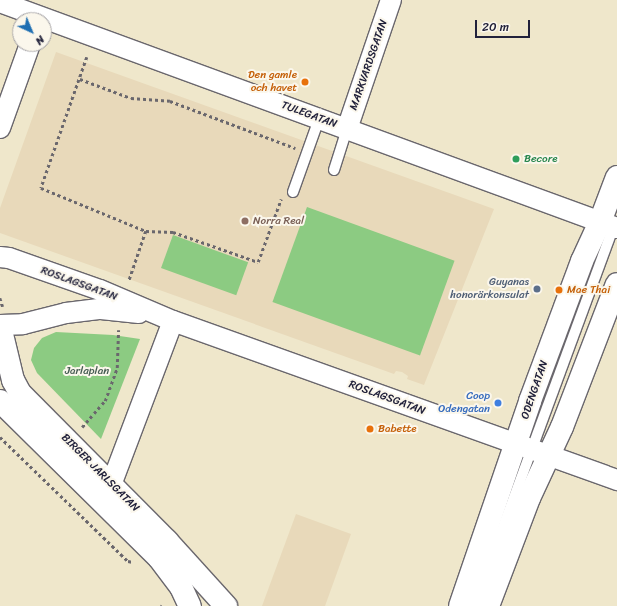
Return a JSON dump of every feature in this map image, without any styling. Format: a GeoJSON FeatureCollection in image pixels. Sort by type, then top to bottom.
{"type":"FeatureCollection","features":[{"type":"Feature","properties":{"kind":"main road","name":"ODENGATAN"},"geometry":{"type":"LineString","coordinates":[[488,606],[529,498],[532,450],[530,401],[582,261],[612,224],[617,178]]}},
{"type":"Feature","properties":{"kind":"main road","name":"ODENGATAN"},"geometry":{"type":"LineString","coordinates":[[460,606],[532,450],[562,427],[617,284]]}},
{"type":"Feature","properties":{"kind":"main road","name":"BIRGER JARLSGATAN"},"geometry":{"type":"LineString","coordinates":[[0,326],[13,380],[20,393],[167,541],[226,606]]}},
{"type":"Feature","properties":{"kind":"main road","name":"BIRGER JARLSGATAN"},"geometry":{"type":"LineString","coordinates":[[0,401],[159,558],[181,587],[190,606]]}},
{"type":"Feature","properties":{"kind":"main road"},"geometry":{"type":"LineString","coordinates":[[201,606],[204,583]]}},
{"type":"Feature","properties":{"kind":"street","name":"MARKVARDSGATAN"},"geometry":{"type":"LineString","coordinates":[[347,129],[391,0]]}},
{"type":"Feature","properties":{"kind":"street","name":"TULEGATAN"},"geometry":{"type":"LineString","coordinates":[[0,2],[41,12]]}},
{"type":"Feature","properties":{"kind":"street","name":"TULEGATAN"},"geometry":{"type":"LineString","coordinates":[[52,16],[319,119],[612,224]]}},
{"type":"Feature","properties":{"kind":"street"},"geometry":{"type":"LineString","coordinates":[[0,128],[27,52]]}},
{"type":"Feature","properties":{"kind":"street","name":"ROSLAGSGATAN"},"geometry":{"type":"LineString","coordinates":[[0,257],[9,258],[100,290],[165,318],[617,480]]}},
{"type":"Feature","properties":{"kind":"street","name":"ROSLAGSGATAN"},"geometry":{"type":"LineString","coordinates":[[0,326],[23,324],[66,313],[101,309],[165,318]]}},
{"type":"Feature","properties":{"kind":"street"},"geometry":{"type":"LineString","coordinates":[[111,485],[165,318]]}},
{"type":"Feature","properties":{"kind":"lane"},"geometry":{"type":"LineString","coordinates":[[293,192],[319,119]]}},
{"type":"Feature","properties":{"kind":"lane"},"geometry":{"type":"LineString","coordinates":[[334,170],[347,129]]}},
{"type":"Feature","properties":{"kind":"lane","name":"ODENGATAN"},"geometry":{"type":"LineString","coordinates":[[474,606],[532,450]]}},
{"type":"Feature","properties":{"kind":"path"},"geometry":{"type":"LineString","coordinates":[[87,57],[41,188],[146,231],[173,232],[258,262],[283,194],[293,192]]}},
{"type":"Feature","properties":{"kind":"path"},"geometry":{"type":"LineString","coordinates":[[80,78],[131,98],[170,101],[308,152]]}},
{"type":"Feature","properties":{"kind":"path"},"geometry":{"type":"LineString","coordinates":[[128,284],[146,231]]}},
{"type":"Feature","properties":{"kind":"path"},"geometry":{"type":"LineString","coordinates":[[82,427],[105,401],[118,368],[118,328]]}},
{"type":"Feature","properties":{"kind":"path"},"geometry":{"type":"LineString","coordinates":[[0,437],[128,561],[135,562]]}},
{"type":"Feature","properties":{"kind":"shaded area","name":"Norra Real"},"geometry":{"type":"Polygon","coordinates":[[[56,52],[494,209],[424,385],[407,379],[408,376],[402,372],[396,371],[394,374],[0,233],[0,208],[56,52]]]}},
{"type":"Feature","properties":{"kind":"shaded area"},"geometry":{"type":"Polygon","coordinates":[[[296,514],[351,534],[325,606],[262,606],[296,514]]]}},
{"type":"Feature","properties":{"kind":"green space"},"geometry":{"type":"Polygon","coordinates":[[[307,207],[455,261],[420,356],[272,302],[307,207]]]}},
{"type":"Feature","properties":{"kind":"green space"},"geometry":{"type":"Polygon","coordinates":[[[173,235],[248,262],[236,295],[161,268],[173,235]]]}},
{"type":"Feature","properties":{"kind":"green space","name":"Jarlaplan"},"geometry":{"type":"Polygon","coordinates":[[[56,332],[113,335],[140,339],[101,439],[37,373],[31,360],[34,348],[42,338],[56,332]]]}},
{"type":"Feature","properties":{"kind":"place","name":"Den gamle och havet"},"geometry":{"type":"Point","coordinates":[305,82]}},
{"type":"Feature","properties":{"kind":"place","name":"Becore"},"geometry":{"type":"Point","coordinates":[516,159]}},
{"type":"Feature","properties":{"kind":"place","name":"Norra Real"},"geometry":{"type":"Point","coordinates":[245,221]}},
{"type":"Feature","properties":{"kind":"place","name":"Guyanas honorärkonsulat"},"geometry":{"type":"Point","coordinates":[537,289]}},
{"type":"Feature","properties":{"kind":"place","name":"Mae Thai"},"geometry":{"type":"Point","coordinates":[559,290]}},
{"type":"Feature","properties":{"kind":"place","name":"Coop Odengatan"},"geometry":{"type":"Point","coordinates":[498,403]}},
{"type":"Feature","properties":{"kind":"place","name":"Babette"},"geometry":{"type":"Point","coordinates":[370,429]}}]}
